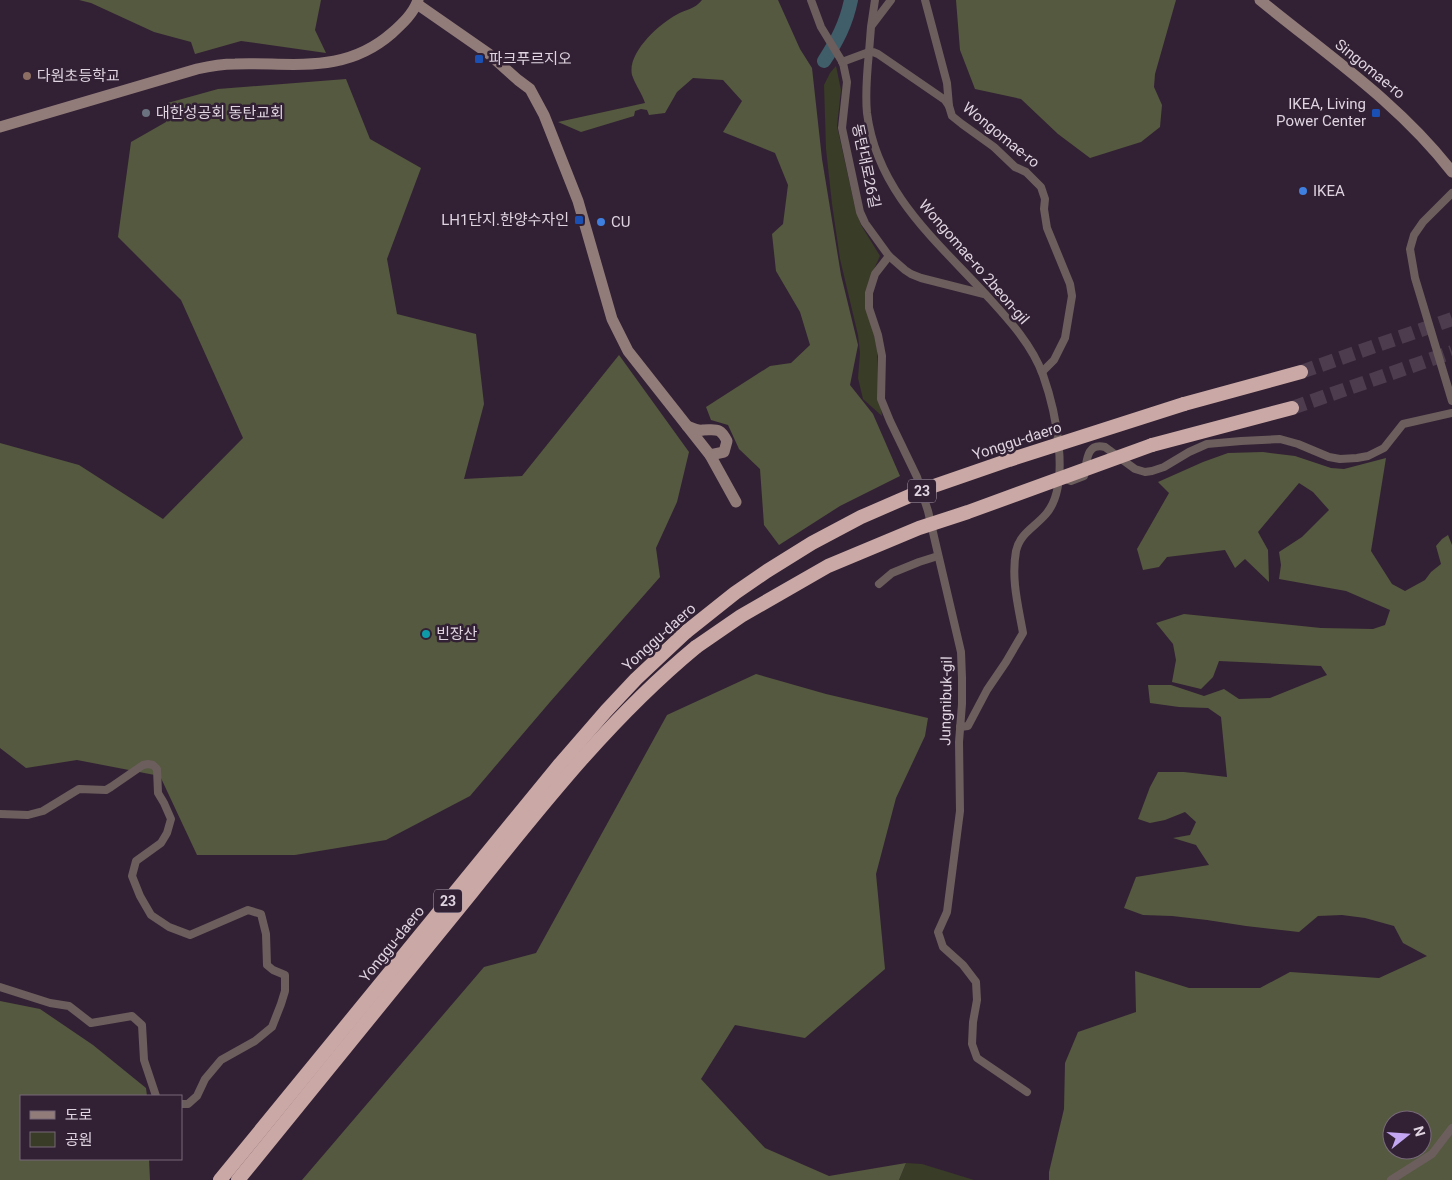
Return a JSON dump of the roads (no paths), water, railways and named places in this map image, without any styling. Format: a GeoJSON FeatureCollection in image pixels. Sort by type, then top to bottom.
{"type":"FeatureCollection","features":[{"type":"Feature","properties":{"kind":"highway","name":"Yonggu-daero"},"geometry":{"type":"LineString","coordinates":[[220,1180],[560,764],[606,711],[686,632],[735,592],[812,543],[861,517],[928,488],[1184,404],[1301,372]]}},
{"type":"Feature","properties":{"kind":"highway","name":"Yonggu-daero"},"geometry":{"type":"LineString","coordinates":[[238,1180],[569,772],[636,700],[696,647],[741,616],[828,566],[919,528],[1152,445],[1292,408]]}},
{"type":"Feature","properties":{"kind":"street"},"geometry":{"type":"LineString","coordinates":[[811,0],[814,12],[841,60],[869,52],[875,0]]}},
{"type":"Feature","properties":{"kind":"street"},"geometry":{"type":"LineString","coordinates":[[871,27],[891,0]]}},
{"type":"Feature","properties":{"kind":"street"},"geometry":{"type":"LineString","coordinates":[[925,0],[947,83],[949,106]]}},
{"type":"Feature","properties":{"kind":"street","name":"Singomae-ro"},"geometry":{"type":"LineString","coordinates":[[1260,0],[1394,108],[1434,149],[1452,172]]}},
{"type":"Feature","properties":{"kind":"street"},"geometry":{"type":"LineString","coordinates":[[0,127],[216,65],[324,64],[345,60],[368,50],[398,29],[417,2],[489,54],[530,89],[544,115],[578,201],[612,319],[628,350],[710,455],[736,502]]}},
{"type":"Feature","properties":{"kind":"street","name":"Wongomae-ro"},"geometry":{"type":"LineString","coordinates":[[869,52],[878,54],[945,100],[952,116],[994,146],[1015,167],[1026,172],[1041,187],[1045,199],[1044,218],[1070,284],[1072,296],[1065,338],[1054,360],[1042,372]]}},
{"type":"Feature","properties":{"kind":"street","name":"Wongomae-ro 2beon-gil"},"geometry":{"type":"LineString","coordinates":[[869,52],[866,83],[867,112],[879,159],[894,189],[921,226],[1017,329],[1042,372]]}},
{"type":"Feature","properties":{"kind":"street","name":"동탄대로26길"},"geometry":{"type":"LineString","coordinates":[[841,60],[847,82],[842,128],[860,212],[865,223],[889,256],[911,274],[986,294]]}},
{"type":"Feature","properties":{"kind":"street"},"geometry":{"type":"LineString","coordinates":[[1452,193],[1423,222],[1414,235],[1410,249],[1415,278],[1452,401]]}},
{"type":"Feature","properties":{"kind":"street","name":"Jungnibuk-gil"},"geometry":{"type":"LineString","coordinates":[[889,256],[875,274],[869,293],[869,308],[878,335],[882,356],[881,399],[917,477],[928,511],[960,652],[962,686],[959,742],[960,811],[947,912],[938,932],[944,947],[963,965],[976,982],[977,1000],[972,1044],[977,1058],[1027,1092]]}},
{"type":"Feature","properties":{"kind":"street"},"geometry":{"type":"LineString","coordinates":[[960,727],[968,726],[987,690],[1023,633],[1014,583],[1016,550],[1023,535],[1047,513],[1055,500],[1060,475],[1057,433],[1049,392],[1042,372]]}},
{"type":"Feature","properties":{"kind":"street"},"geometry":{"type":"LineString","coordinates":[[1060,475],[1071,481],[1084,476],[1087,457],[1096,447],[1101,446],[1135,468],[1145,472],[1164,467],[1202,446],[1231,441],[1280,439],[1298,444],[1329,458],[1357,458],[1368,456],[1384,448],[1403,424],[1452,412]]}},
{"type":"Feature","properties":{"kind":"street"},"geometry":{"type":"LineString","coordinates":[[687,426],[701,431],[714,428],[723,433],[727,441],[724,452],[710,455]]}},
{"type":"Feature","properties":{"kind":"street"},"geometry":{"type":"LineString","coordinates":[[879,584],[892,573],[938,556]]}},
{"type":"Feature","properties":{"kind":"street"},"geometry":{"type":"LineString","coordinates":[[0,814],[28,814],[43,811],[79,789],[106,790],[143,765],[153,765],[157,769],[158,793],[171,820],[167,833],[161,843],[136,861],[132,876],[140,896],[151,915],[169,927],[190,935],[248,910],[261,914],[266,934],[267,965],[285,975],[285,991],[272,1027],[255,1041],[221,1060],[206,1079],[197,1096],[188,1104],[182,1104]]}},
{"type":"Feature","properties":{"kind":"street"},"geometry":{"type":"LineString","coordinates":[[0,987],[50,1003],[69,1006],[91,1023],[132,1016],[142,1026],[144,1060],[156,1095]]}},
{"type":"Feature","properties":{"kind":"street"},"geometry":{"type":"LineString","coordinates":[[1391,1180],[1432,1154],[1452,1128]]}},
{"type":"Feature","properties":{"kind":"waterway"},"geometry":{"type":"LineString","coordinates":[[824,61],[840,32],[851,0]]}},
{"type":"Feature","properties":{"kind":"tunnel"},"geometry":{"type":"LineString","coordinates":[[1301,372],[1452,319]]}},
{"type":"Feature","properties":{"kind":"tunnel"},"geometry":{"type":"LineString","coordinates":[[1292,408],[1452,352]]}},
{"type":"Feature","properties":{"kind":"place","name":"파크푸르지오"},"geometry":{"type":"Point","coordinates":[479,59]}},
{"type":"Feature","properties":{"kind":"place","name":"다원초등학교"},"geometry":{"type":"Point","coordinates":[27,76]}},
{"type":"Feature","properties":{"kind":"place","name":"대한성공회 동탄교회"},"geometry":{"type":"Point","coordinates":[146,113]}},
{"type":"Feature","properties":{"kind":"place","name":"IKEA, Living Power Center"},"geometry":{"type":"Point","coordinates":[1376,113]}},
{"type":"Feature","properties":{"kind":"place","name":"IKEA"},"geometry":{"type":"Point","coordinates":[1303,191]}},
{"type":"Feature","properties":{"kind":"place","name":"LH1단지.한양수자인"},"geometry":{"type":"Point","coordinates":[579,220]}},
{"type":"Feature","properties":{"kind":"place","name":"CU"},"geometry":{"type":"Point","coordinates":[601,222]}},
{"type":"Feature","properties":{"kind":"place","name":"빈장산"},"geometry":{"type":"Point","coordinates":[426,634]}}]}
